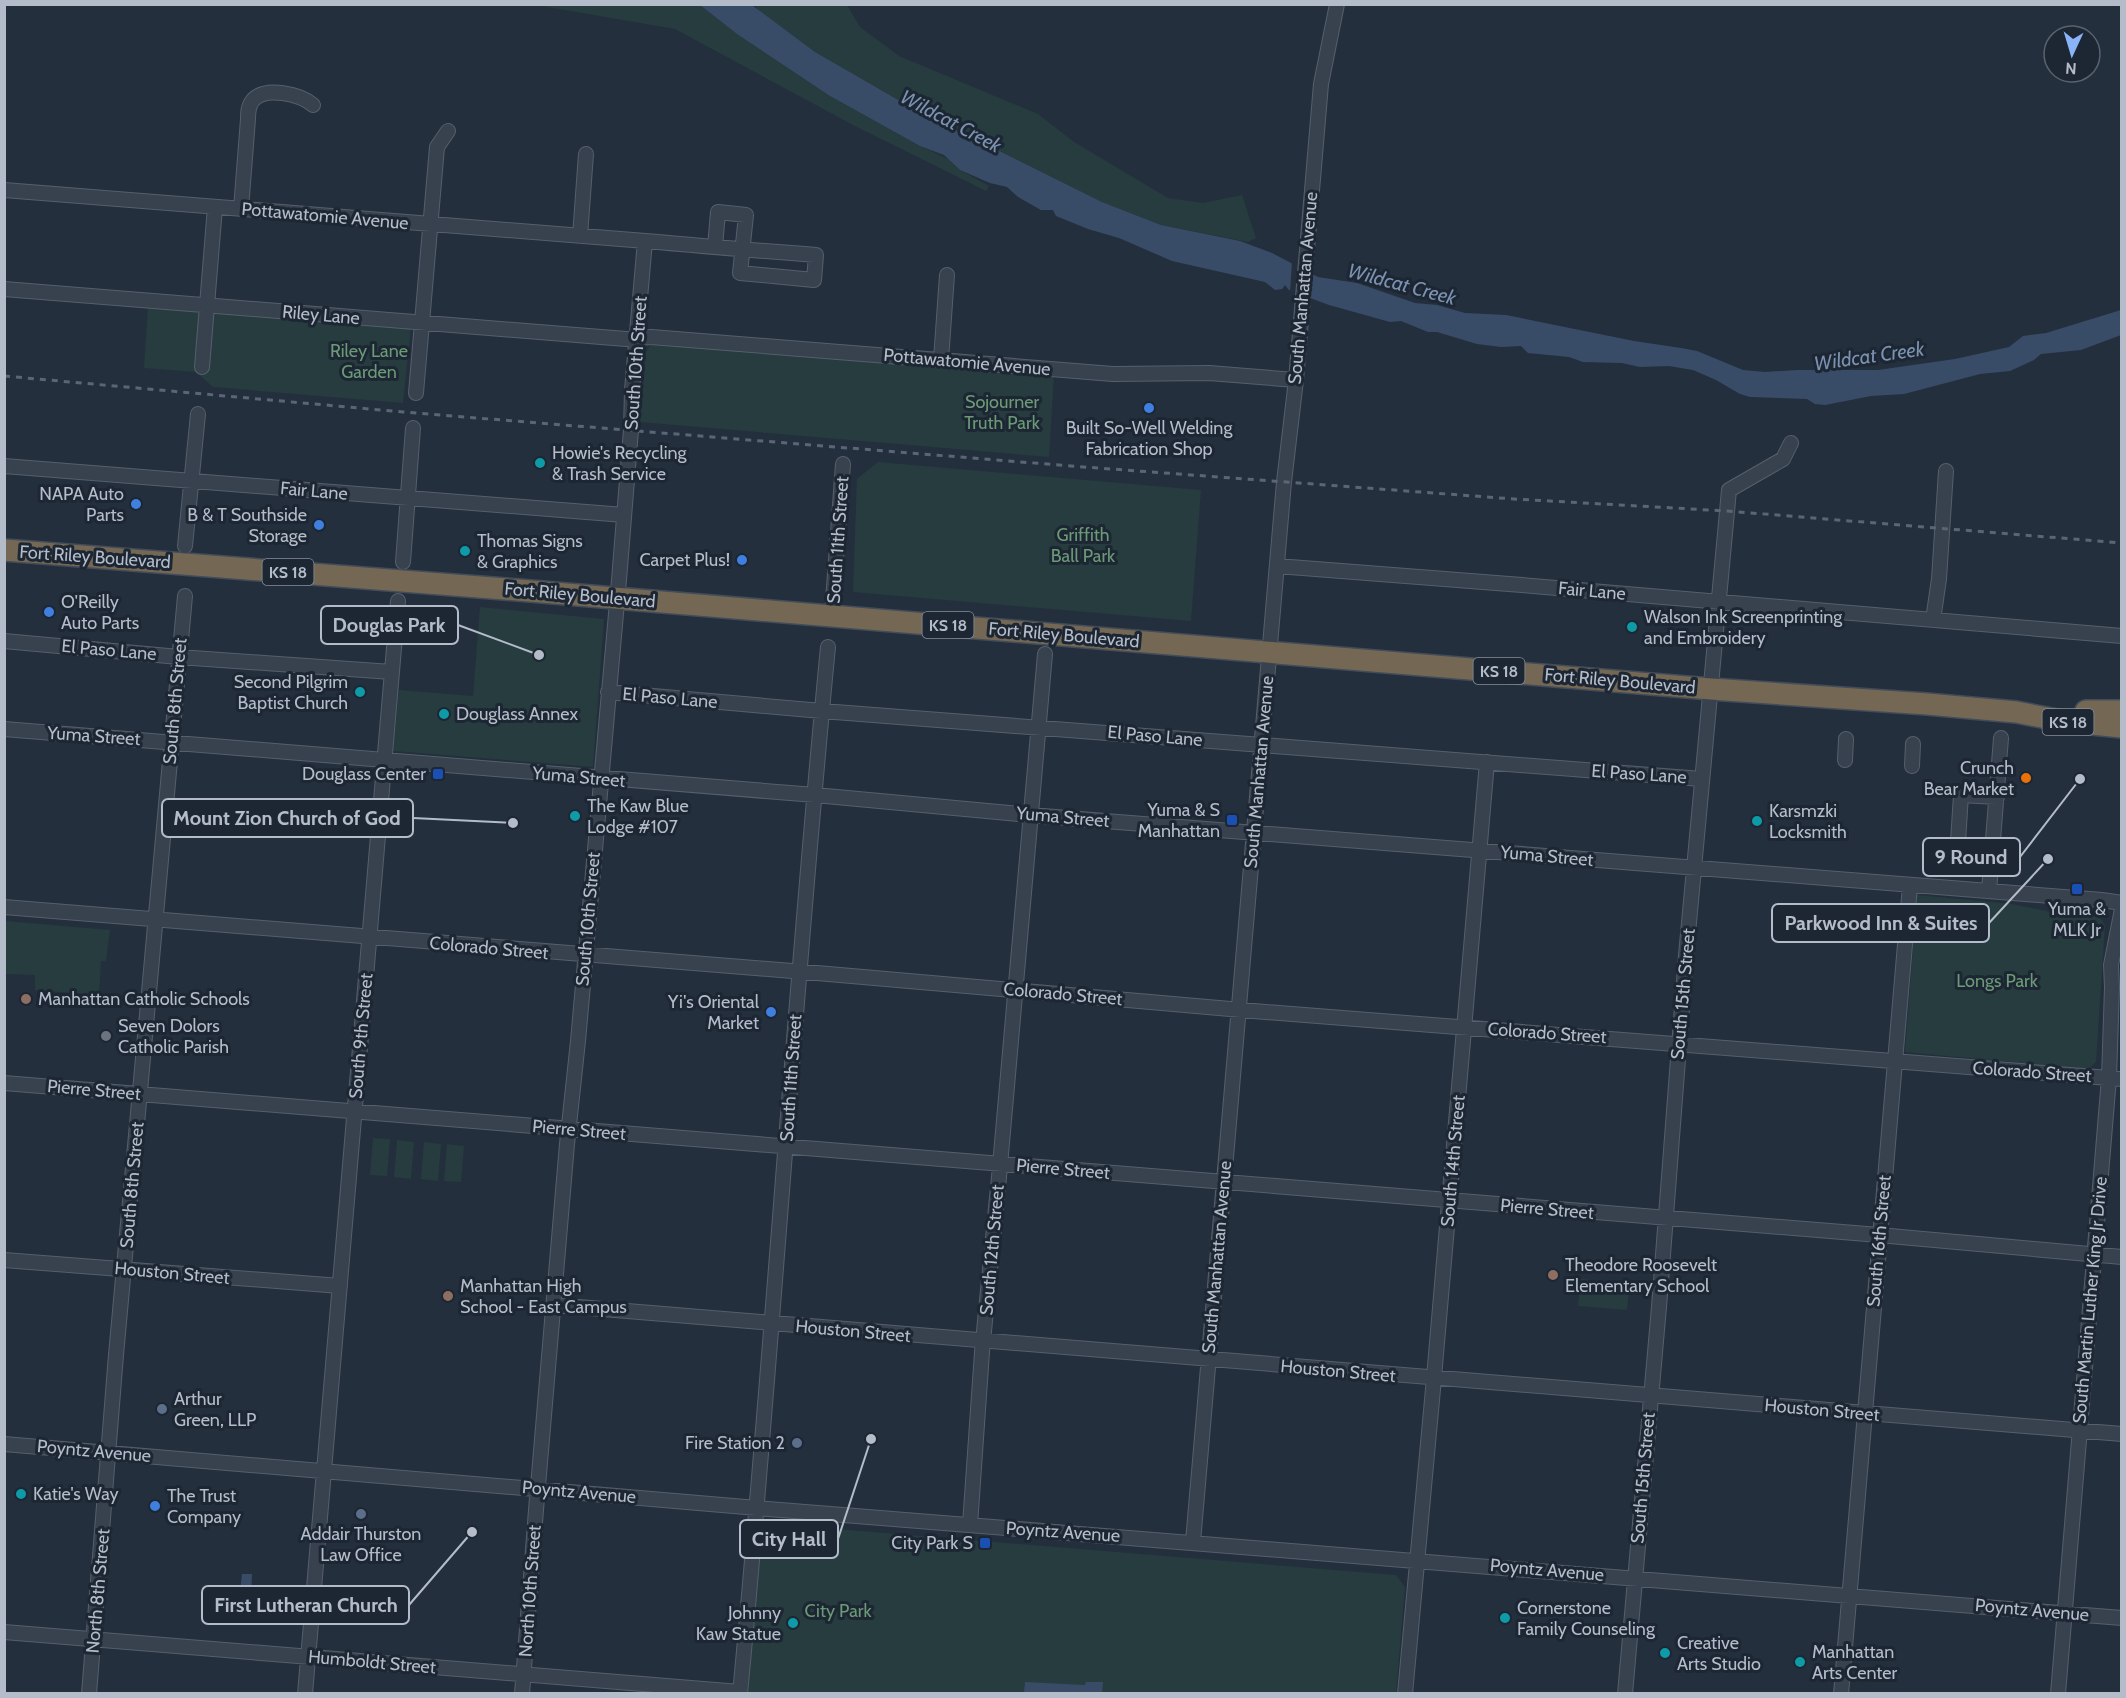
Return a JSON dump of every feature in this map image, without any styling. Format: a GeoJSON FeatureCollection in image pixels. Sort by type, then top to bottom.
{"type":"FeatureCollection","features":[{"type":"Feature","properties":{"kind":"highway","name":"Fort Riley Boulevard"},"geometry":{"type":"LineString","coordinates":[[4,550],[2016,712],[2121,711]]}},
{"type":"Feature","properties":{"kind":"highway","name":"Fort Riley Boulevard"},"geometry":{"type":"LineString","coordinates":[[2016,712],[2062,722],[2121,727]]}},
{"type":"Feature","properties":{"kind":"street","name":"South Manhattan Avenue"},"geometry":{"type":"LineString","coordinates":[[1193,1542],[1269,652],[1284,482],[1296,380],[1321,84],[1337,4]]}},
{"type":"Feature","properties":{"kind":"street"},"geometry":{"type":"LineString","coordinates":[[241,209],[249,108],[253,101],[268,93],[280,93],[306,98],[313,105]]}},
{"type":"Feature","properties":{"kind":"street"},"geometry":{"type":"LineString","coordinates":[[416,393],[437,147],[448,131]]}},
{"type":"Feature","properties":{"kind":"street"},"geometry":{"type":"LineString","coordinates":[[580,236],[586,154]]}},
{"type":"Feature","properties":{"kind":"street","name":"Pottawatomie Avenue"},"geometry":{"type":"LineString","coordinates":[[4,190],[743,249]]}},
{"type":"Feature","properties":{"kind":"street"},"geometry":{"type":"LineString","coordinates":[[202,367],[215,207]]}},
{"type":"Feature","properties":{"kind":"street"},"geometry":{"type":"LineString","coordinates":[[715,247],[718,212],[746,215],[743,249],[741,273],[814,280],[816,255],[743,249]]}},
{"type":"Feature","properties":{"kind":"street","name":"South 10th Street"},"geometry":{"type":"LineString","coordinates":[[537,1488],[617,598],[645,241]]}},
{"type":"Feature","properties":{"kind":"street"},"geometry":{"type":"LineString","coordinates":[[941,360],[947,275]]}},
{"type":"Feature","properties":{"kind":"street","name":"Riley Lane"},"geometry":{"type":"LineString","coordinates":[[4,289],[626,339],[638,338]]}},
{"type":"Feature","properties":{"kind":"street","name":"Pottawatomie Avenue"},"geometry":{"type":"LineString","coordinates":[[638,338],[648,336],[1113,374],[1209,373],[1296,380]]}},
{"type":"Feature","properties":{"kind":"street"},"geometry":{"type":"LineString","coordinates":[[185,546],[198,414]]}},
{"type":"Feature","properties":{"kind":"street"},"geometry":{"type":"LineString","coordinates":[[403,562],[413,428]]}},
{"type":"Feature","properties":{"kind":"street","name":"South 15th Street"},"geometry":{"type":"LineString","coordinates":[[1625,1694],[1717,603],[1729,490],[1783,459],[1791,444]]}},
{"type":"Feature","properties":{"kind":"street","name":"South 11th Street"},"geometry":{"type":"LineString","coordinates":[[832,615],[843,464]]}},
{"type":"Feature","properties":{"kind":"street","name":"Fair Lane"},"geometry":{"type":"LineString","coordinates":[[4,466],[624,515]]}},
{"type":"Feature","properties":{"kind":"street"},"geometry":{"type":"LineString","coordinates":[[1933,620],[1946,471]]}},
{"type":"Feature","properties":{"kind":"street","name":"Fair Lane"},"geometry":{"type":"LineString","coordinates":[[1277,566],[2121,636]]}},
{"type":"Feature","properties":{"kind":"street","name":"South 8th Street"},"geometry":{"type":"LineString","coordinates":[[110,1452],[116,1354],[184,596]]}},
{"type":"Feature","properties":{"kind":"street","name":"South 9th Street"},"geometry":{"type":"LineString","coordinates":[[306,1694],[398,601]]}},
{"type":"Feature","properties":{"kind":"street","name":"El Paso Lane"},"geometry":{"type":"LineString","coordinates":[[4,641],[179,657],[392,672]]}},
{"type":"Feature","properties":{"kind":"street","name":"South 11th Street"},"geometry":{"type":"LineString","coordinates":[[740,1693],[828,647]]}},
{"type":"Feature","properties":{"kind":"street","name":"South 12th Street"},"geometry":{"type":"LineString","coordinates":[[970,1524],[1045,654]]}},
{"type":"Feature","properties":{"kind":"street","name":"El Paso Lane"},"geometry":{"type":"LineString","coordinates":[[608,692],[822,711],[1702,779]]}},
{"type":"Feature","properties":{"kind":"street","name":"Yuma Street"},"geometry":{"type":"LineString","coordinates":[[4,729],[2121,903]]}},
{"type":"Feature","properties":{"kind":"street"},"geometry":{"type":"LineString","coordinates":[[1989,891],[2001,738]]}},
{"type":"Feature","properties":{"kind":"street"},"geometry":{"type":"LineString","coordinates":[[1845,760],[1846,739]]}},
{"type":"Feature","properties":{"kind":"street"},"geometry":{"type":"LineString","coordinates":[[1912,766],[1913,744]]}},
{"type":"Feature","properties":{"kind":"street","name":"South 14th Street"},"geometry":{"type":"LineString","coordinates":[[1405,1694],[1487,762]]}},
{"type":"Feature","properties":{"kind":"street"},"geometry":{"type":"LineString","coordinates":[[1992,859],[1957,857],[1961,795],[1997,797]]}},
{"type":"Feature","properties":{"kind":"street","name":"South 16th Street"},"geometry":{"type":"LineString","coordinates":[[1841,1694],[1910,886]]}},
{"type":"Feature","properties":{"kind":"street","name":"Colorado Street"},"geometry":{"type":"LineString","coordinates":[[4,907],[1239,1010],[2115,1079]]}},
{"type":"Feature","properties":{"kind":"street","name":"South Martin Luther King Jr Drive"},"geometry":{"type":"LineString","coordinates":[[2058,1694],[2094,1255],[2115,1079],[2110,965],[2121,909]]}},
{"type":"Feature","properties":{"kind":"street","name":"South Martin Luther King Jr Drive"},"geometry":{"type":"LineString","coordinates":[[2112,987],[2121,955]]}},
{"type":"Feature","properties":{"kind":"street","name":"Pierre Street"},"geometry":{"type":"LineString","coordinates":[[4,1083],[1880,1235],[2121,1257]]}},
{"type":"Feature","properties":{"kind":"street","name":"Houston Street"},"geometry":{"type":"LineString","coordinates":[[4,1260],[340,1286]]}},
{"type":"Feature","properties":{"kind":"street","name":"Houston Street"},"geometry":{"type":"LineString","coordinates":[[554,1305],[2121,1434]]}},
{"type":"Feature","properties":{"kind":"street","name":"Poyntz Avenue"},"geometry":{"type":"LineString","coordinates":[[4,1444],[757,1508],[2121,1618]]}},
{"type":"Feature","properties":{"kind":"street","name":"North 8th Street"},"geometry":{"type":"LineString","coordinates":[[89,1694],[110,1452]]}},
{"type":"Feature","properties":{"kind":"street","name":"North 10th Street"},"geometry":{"type":"LineString","coordinates":[[522,1694],[537,1488]]}},
{"type":"Feature","properties":{"kind":"street","name":"Humboldt Street"},"geometry":{"type":"LineString","coordinates":[[4,1632],[740,1693]]}},
{"type":"Feature","properties":{"kind":"green space"},"geometry":{"type":"Polygon","coordinates":[[[536,5],[700,5],[737,34],[830,96],[948,159],[960,170],[989,186],[986,191],[853,125],[675,29],[536,5]]]}},
{"type":"Feature","properties":{"kind":"green space"},"geometry":{"type":"Polygon","coordinates":[[[755,5],[847,5],[860,27],[899,56],[1038,114],[1074,142],[1168,198],[1203,203],[1242,195],[1256,238],[1248,242],[1161,225],[1102,202],[907,105],[815,52],[758,10],[755,5]]]}},
{"type":"Feature","properties":{"kind":"green space","name":"Riley Lane Garden"},"geometry":{"type":"Polygon","coordinates":[[[148,305],[411,326],[403,403],[213,387],[196,372],[144,368],[148,305]]]}},
{"type":"Feature","properties":{"kind":"green space","name":"Sojourner Truth Park"},"geometry":{"type":"Polygon","coordinates":[[[661,344],[1054,376],[1049,457],[640,422],[646,352],[650,346],[661,344]]]}},
{"type":"Feature","properties":{"kind":"green space","name":"Griffith Ball Park"},"geometry":{"type":"Polygon","coordinates":[[[878,462],[1201,490],[1191,621],[853,592],[857,479],[878,462]]]}},
{"type":"Feature","properties":{"kind":"green space"},"geometry":{"type":"Polygon","coordinates":[[[480,607],[604,619],[593,767],[393,751],[399,690],[473,696],[480,607]]]}},
{"type":"Feature","properties":{"kind":"green space","name":"Longs Park"},"geometry":{"type":"Polygon","coordinates":[[[1917,895],[2012,904],[2101,919],[2105,925],[2096,1062],[2088,1069],[1905,1052],[1917,895]]]}},
{"type":"Feature","properties":{"kind":"green space"},"geometry":{"type":"Polygon","coordinates":[[[5,921],[110,930],[106,961],[101,961],[99,995],[35,990],[35,975],[5,974],[5,921]]]}},
{"type":"Feature","properties":{"kind":"green space"},"geometry":{"type":"Polygon","coordinates":[[[373,1138],[390,1139],[387,1176],[370,1175],[373,1138]]]}},
{"type":"Feature","properties":{"kind":"green space"},"geometry":{"type":"Polygon","coordinates":[[[397,1140],[414,1142],[411,1179],[394,1177],[397,1140]]]}},
{"type":"Feature","properties":{"kind":"green space"},"geometry":{"type":"Polygon","coordinates":[[[424,1142],[441,1144],[438,1181],[421,1179],[424,1142]]]}},
{"type":"Feature","properties":{"kind":"green space"},"geometry":{"type":"Polygon","coordinates":[[[447,1144],[464,1146],[461,1182],[444,1181],[447,1144]]]}},
{"type":"Feature","properties":{"kind":"green space"},"geometry":{"type":"Polygon","coordinates":[[[1581,1279],[1616,1282],[1616,1287],[1629,1288],[1627,1310],[1578,1306],[1581,1279]]]}},
{"type":"Feature","properties":{"kind":"green space","name":"City Park"},"geometry":{"type":"Polygon","coordinates":[[[776,1524],[1396,1575],[1405,1587],[1396,1693],[748,1694],[761,1538],[767,1527],[776,1524]]]}},
{"type":"Feature","properties":{"kind":"water","name":"Wildcat Creek"},"geometry":{"type":"Polygon","coordinates":[[[700,5],[752,5],[815,52],[907,105],[1102,202],[1161,225],[1240,241],[1272,253],[1318,277],[1357,283],[1415,303],[1437,305],[1465,313],[1506,315],[1634,341],[1697,351],[1743,370],[1765,372],[1878,370],[1955,359],[2009,347],[2023,336],[2046,333],[2121,310],[2121,335],[2081,350],[2041,354],[2034,360],[2010,371],[1980,374],[1904,394],[1871,396],[1825,405],[1815,404],[1807,399],[1750,397],[1693,370],[1669,366],[1640,367],[1622,363],[1583,362],[1569,357],[1528,353],[1521,346],[1501,347],[1477,344],[1437,332],[1428,332],[1401,321],[1390,322],[1329,305],[1289,290],[1285,285],[1282,289],[1275,290],[1265,282],[1172,261],[1119,238],[1056,216],[1053,210],[1041,210],[1018,197],[1007,187],[990,183],[960,170],[944,155],[920,146],[830,96],[737,34],[700,5]]]}},
{"type":"Feature","properties":{"kind":"water"},"geometry":{"type":"Polygon","coordinates":[[[242,1574],[252,1574],[251,1594],[240,1593],[242,1574]]]}},
{"type":"Feature","properties":{"kind":"water"},"geometry":{"type":"Polygon","coordinates":[[[1025,1682],[1085,1685],[1086,1682],[1103,1682],[1102,1693],[1024,1693],[1025,1682]]]}},
{"type":"Feature","properties":{"kind":"pier"},"geometry":{"type":"Polygon","coordinates":[[[1292,261],[1313,272],[1310,302],[1290,293],[1292,261]]]}},
{"type":"Feature","properties":{"kind":"railway"},"geometry":{"type":"LineString","coordinates":[[4,376],[403,412],[1071,466],[1514,499],[1727,511],[2122,543]]}},
{"type":"Feature","properties":{"kind":"place","name":"Built So-Well Welding Fabrication Shop"},"geometry":{"type":"Point","coordinates":[1149,408]}},
{"type":"Feature","properties":{"kind":"place","name":"Howie's Recycling & Trash Service"},"geometry":{"type":"Point","coordinates":[540,463]}},
{"type":"Feature","properties":{"kind":"place","name":"NAPA Auto Parts"},"geometry":{"type":"Point","coordinates":[136,504]}},
{"type":"Feature","properties":{"kind":"place","name":"B & T Southside Storage"},"geometry":{"type":"Point","coordinates":[319,525]}},
{"type":"Feature","properties":{"kind":"place","name":"Thomas Signs & Graphics"},"geometry":{"type":"Point","coordinates":[465,551]}},
{"type":"Feature","properties":{"kind":"place","name":"Carpet Plus!"},"geometry":{"type":"Point","coordinates":[742,560]}},
{"type":"Feature","properties":{"kind":"place","name":"O'Reilly Auto Parts"},"geometry":{"type":"Point","coordinates":[49,612]}},
{"type":"Feature","properties":{"kind":"place","name":"Walson Ink Screenprinting and Embroidery"},"geometry":{"type":"Point","coordinates":[1632,627]}},
{"type":"Feature","properties":{"kind":"place","name":"Douglas Park"},"geometry":{"type":"Point","coordinates":[539,655]}},
{"type":"Feature","properties":{"kind":"place","name":"Second Pilgrim Baptist Church"},"geometry":{"type":"Point","coordinates":[360,692]}},
{"type":"Feature","properties":{"kind":"place","name":"Douglass Annex"},"geometry":{"type":"Point","coordinates":[444,714]}},
{"type":"Feature","properties":{"kind":"place","name":"Douglass Center"},"geometry":{"type":"Point","coordinates":[438,774]}},
{"type":"Feature","properties":{"kind":"place","name":"Crunch Bear Market"},"geometry":{"type":"Point","coordinates":[2026,778]}},
{"type":"Feature","properties":{"kind":"place","name":"9 Round"},"geometry":{"type":"Point","coordinates":[2080,779]}},
{"type":"Feature","properties":{"kind":"place","name":"The Kaw Blue Lodge #107"},"geometry":{"type":"Point","coordinates":[575,816]}},
{"type":"Feature","properties":{"kind":"place","name":"Yuma & S Manhattan"},"geometry":{"type":"Point","coordinates":[1232,820]}},
{"type":"Feature","properties":{"kind":"place","name":"Karsmzki Locksmith"},"geometry":{"type":"Point","coordinates":[1757,821]}},
{"type":"Feature","properties":{"kind":"place","name":"Mount Zion Church of God"},"geometry":{"type":"Point","coordinates":[513,823]}},
{"type":"Feature","properties":{"kind":"place","name":"Parkwood Inn & Suites"},"geometry":{"type":"Point","coordinates":[2048,859]}},
{"type":"Feature","properties":{"kind":"place","name":"Yuma & MLK Jr"},"geometry":{"type":"Point","coordinates":[2077,889]}},
{"type":"Feature","properties":{"kind":"place","name":"Manhattan Catholic Schools"},"geometry":{"type":"Point","coordinates":[26,999]}},
{"type":"Feature","properties":{"kind":"place","name":"Yi's Oriental Market"},"geometry":{"type":"Point","coordinates":[771,1012]}},
{"type":"Feature","properties":{"kind":"place","name":"Seven Dolors Catholic Parish"},"geometry":{"type":"Point","coordinates":[106,1036]}},
{"type":"Feature","properties":{"kind":"place","name":"Theodore Roosevelt Elementary School"},"geometry":{"type":"Point","coordinates":[1553,1275]}},
{"type":"Feature","properties":{"kind":"place","name":"Manhattan High School - East Campus"},"geometry":{"type":"Point","coordinates":[448,1296]}},
{"type":"Feature","properties":{"kind":"place","name":"Arthur Green, LLP"},"geometry":{"type":"Point","coordinates":[162,1409]}},
{"type":"Feature","properties":{"kind":"place","name":"City Hall"},"geometry":{"type":"Point","coordinates":[871,1439]}},
{"type":"Feature","properties":{"kind":"place","name":"Fire Station 2"},"geometry":{"type":"Point","coordinates":[797,1443]}},
{"type":"Feature","properties":{"kind":"place","name":"Katie's Way"},"geometry":{"type":"Point","coordinates":[21,1494]}},
{"type":"Feature","properties":{"kind":"place","name":"The Trust Company"},"geometry":{"type":"Point","coordinates":[155,1506]}},
{"type":"Feature","properties":{"kind":"place","name":"Addair Thurston Law Office"},"geometry":{"type":"Point","coordinates":[361,1514]}},
{"type":"Feature","properties":{"kind":"place","name":"First Lutheran Church"},"geometry":{"type":"Point","coordinates":[472,1532]}},
{"type":"Feature","properties":{"kind":"place","name":"City Park S"},"geometry":{"type":"Point","coordinates":[985,1543]}},
{"type":"Feature","properties":{"kind":"place","name":"Cornerstone Family Counseling"},"geometry":{"type":"Point","coordinates":[1505,1618]}},
{"type":"Feature","properties":{"kind":"place","name":"Johnny Kaw Statue"},"geometry":{"type":"Point","coordinates":[793,1623]}},
{"type":"Feature","properties":{"kind":"place","name":"Creative Arts Studio"},"geometry":{"type":"Point","coordinates":[1665,1653]}},
{"type":"Feature","properties":{"kind":"place","name":"Manhattan Arts Center"},"geometry":{"type":"Point","coordinates":[1800,1662]}}]}
